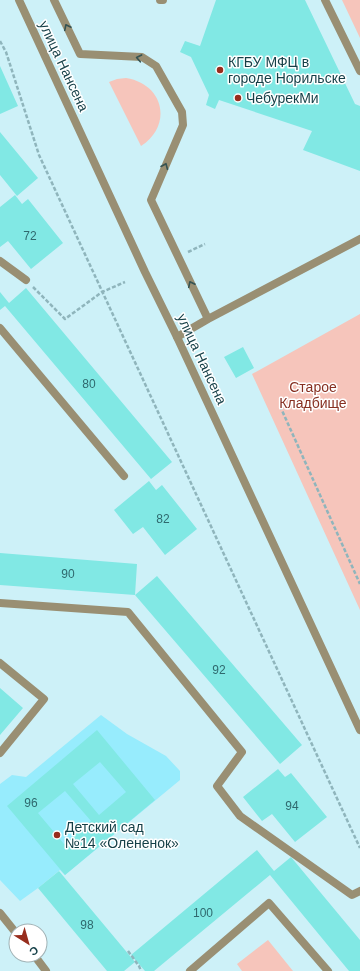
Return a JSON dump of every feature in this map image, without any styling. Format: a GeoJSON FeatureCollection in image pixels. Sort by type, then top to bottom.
{"type":"FeatureCollection","features":[{"type":"Feature","properties":{"kind":"street","name":"улица Нансена"},"geometry":{"type":"LineString","coordinates":[[19,0],[360,730]]}},
{"type":"Feature","properties":{"kind":"street"},"geometry":{"type":"LineString","coordinates":[[54,0],[80,54],[142,57],[156,66],[182,112],[182,125],[150,200],[208,319]]}},
{"type":"Feature","properties":{"kind":"street"},"geometry":{"type":"LineString","coordinates":[[326,0],[360,71]]}},
{"type":"Feature","properties":{"kind":"street"},"geometry":{"type":"LineString","coordinates":[[177,336],[360,239]]}},
{"type":"Feature","properties":{"kind":"street"},"geometry":{"type":"LineString","coordinates":[[0,261],[26,280]]}},
{"type":"Feature","properties":{"kind":"street"},"geometry":{"type":"LineString","coordinates":[[0,328],[124,476]]}},
{"type":"Feature","properties":{"kind":"street"},"geometry":{"type":"LineString","coordinates":[[0,603],[128,612],[242,752],[217,786],[240,816],[352,896],[360,891]]}},
{"type":"Feature","properties":{"kind":"street"},"geometry":{"type":"LineString","coordinates":[[0,663],[44,700],[0,753]]}},
{"type":"Feature","properties":{"kind":"street"},"geometry":{"type":"LineString","coordinates":[[190,971],[269,903],[328,971]]}},
{"type":"Feature","properties":{"kind":"street"},"geometry":{"type":"LineString","coordinates":[[0,913],[8,923]]}},
{"type":"Feature","properties":{"kind":"path"},"geometry":{"type":"LineString","coordinates":[[0,41],[6,52],[39,155],[360,848]]}},
{"type":"Feature","properties":{"kind":"path"},"geometry":{"type":"LineString","coordinates":[[26,280],[65,319],[102,292],[125,282]]}},
{"type":"Feature","properties":{"kind":"path"},"geometry":{"type":"LineString","coordinates":[[280,406],[360,584]]}},
{"type":"Feature","properties":{"kind":"path"},"geometry":{"type":"LineString","coordinates":[[128,950],[141,971]]}},
{"type":"Feature","properties":{"kind":"shaded area","name":"Детский сад №14 «Олененок»"},"geometry":{"type":"Polygon","coordinates":[[[101,715],[127,734],[166,756],[180,771],[180,780],[65,875],[60,870],[20,901],[0,880],[0,784],[12,775],[26,777],[101,715]]]}},
{"type":"Feature","properties":{"kind":"green space"},"geometry":{"type":"Polygon","coordinates":[[[342,0],[360,0],[360,38],[342,0]]]}},
{"type":"Feature","properties":{"kind":"green space"},"geometry":{"type":"Polygon","coordinates":[[[126,78],[139,82],[149,88],[156,97],[160,106],[158,127],[151,137],[141,146],[109,82],[126,78]]]}},
{"type":"Feature","properties":{"kind":"green space","name":"Старое Кладбище"},"geometry":{"type":"Polygon","coordinates":[[[360,314],[360,610],[252,374],[360,314]]]}},
{"type":"Feature","properties":{"kind":"green space"},"geometry":{"type":"Polygon","coordinates":[[[268,940],[293,971],[242,971],[237,964],[268,940]]]}},
{"type":"Feature","properties":{"kind":"building"},"geometry":{"type":"Polygon","coordinates":[[[216,0],[305,0],[355,104],[360,106],[360,171],[303,150],[312,131],[219,100],[215,109],[206,105],[209,95],[191,57],[180,52],[185,41],[200,46],[216,0]]]}},
{"type":"Feature","properties":{"kind":"building"},"geometry":{"type":"Polygon","coordinates":[[[0,66],[18,106],[0,114],[0,66]]]}},
{"type":"Feature","properties":{"kind":"building"},"geometry":{"type":"Polygon","coordinates":[[[0,132],[38,178],[17,196],[0,175],[0,132]]]}},
{"type":"Feature","properties":{"kind":"building"},"geometry":{"type":"Polygon","coordinates":[[[15,195],[22,204],[28,199],[63,243],[31,269],[8,241],[0,247],[0,207],[15,195]]]}},
{"type":"Feature","properties":{"kind":"building"},"geometry":{"type":"Polygon","coordinates":[[[26,288],[172,462],[151,479],[5,306],[0,310],[0,292],[9,303],[26,288]]]}},
{"type":"Feature","properties":{"kind":"building"},"geometry":{"type":"Polygon","coordinates":[[[243,347],[254,368],[236,378],[224,357],[243,347]]]}},
{"type":"Feature","properties":{"kind":"building"},"geometry":{"type":"Polygon","coordinates":[[[149,481],[156,490],[162,485],[197,529],[165,555],[143,527],[133,534],[114,510],[149,481]]]}},
{"type":"Feature","properties":{"kind":"building"},"geometry":{"type":"Polygon","coordinates":[[[0,553],[137,564],[135,595],[0,585],[0,553]]]}},
{"type":"Feature","properties":{"kind":"building"},"geometry":{"type":"Polygon","coordinates":[[[157,576],[302,745],[280,764],[135,595],[157,576]]]}},
{"type":"Feature","properties":{"kind":"building"},"geometry":{"type":"Polygon","coordinates":[[[0,688],[23,708],[0,735],[0,688]]]}},
{"type":"Feature","properties":{"kind":"building"},"geometry":{"type":"Polygon","coordinates":[[[97,730],[155,800],[65,875],[7,806],[97,730]],[[100,762],[73,784],[99,815],[126,792],[100,762]],[[65,791],[38,813],[64,844],[91,821],[65,791]]]}},
{"type":"Feature","properties":{"kind":"building"},"geometry":{"type":"Polygon","coordinates":[[[278,769],[285,777],[291,773],[327,817],[295,842],[272,814],[262,821],[243,797],[278,769]]]}},
{"type":"Feature","properties":{"kind":"building"},"geometry":{"type":"Polygon","coordinates":[[[257,850],[274,871],[291,857],[360,940],[360,971],[349,971],[270,875],[154,971],[145,971],[131,955],[257,850]]]}},
{"type":"Feature","properties":{"kind":"building"},"geometry":{"type":"Polygon","coordinates":[[[59,871],[135,962],[124,971],[107,971],[38,888],[59,871]]]}},
{"type":"Feature","properties":{"kind":"place","name":"КГБУ МФЦ в городе Норильске"},"geometry":{"type":"Point","coordinates":[220,70]}},
{"type":"Feature","properties":{"kind":"place","name":"ЧебурекМи"},"geometry":{"type":"Point","coordinates":[238,98]}},
{"type":"Feature","properties":{"kind":"place","name":"Детский сад №14 «Олененок»"},"geometry":{"type":"Point","coordinates":[57,835]}}]}
